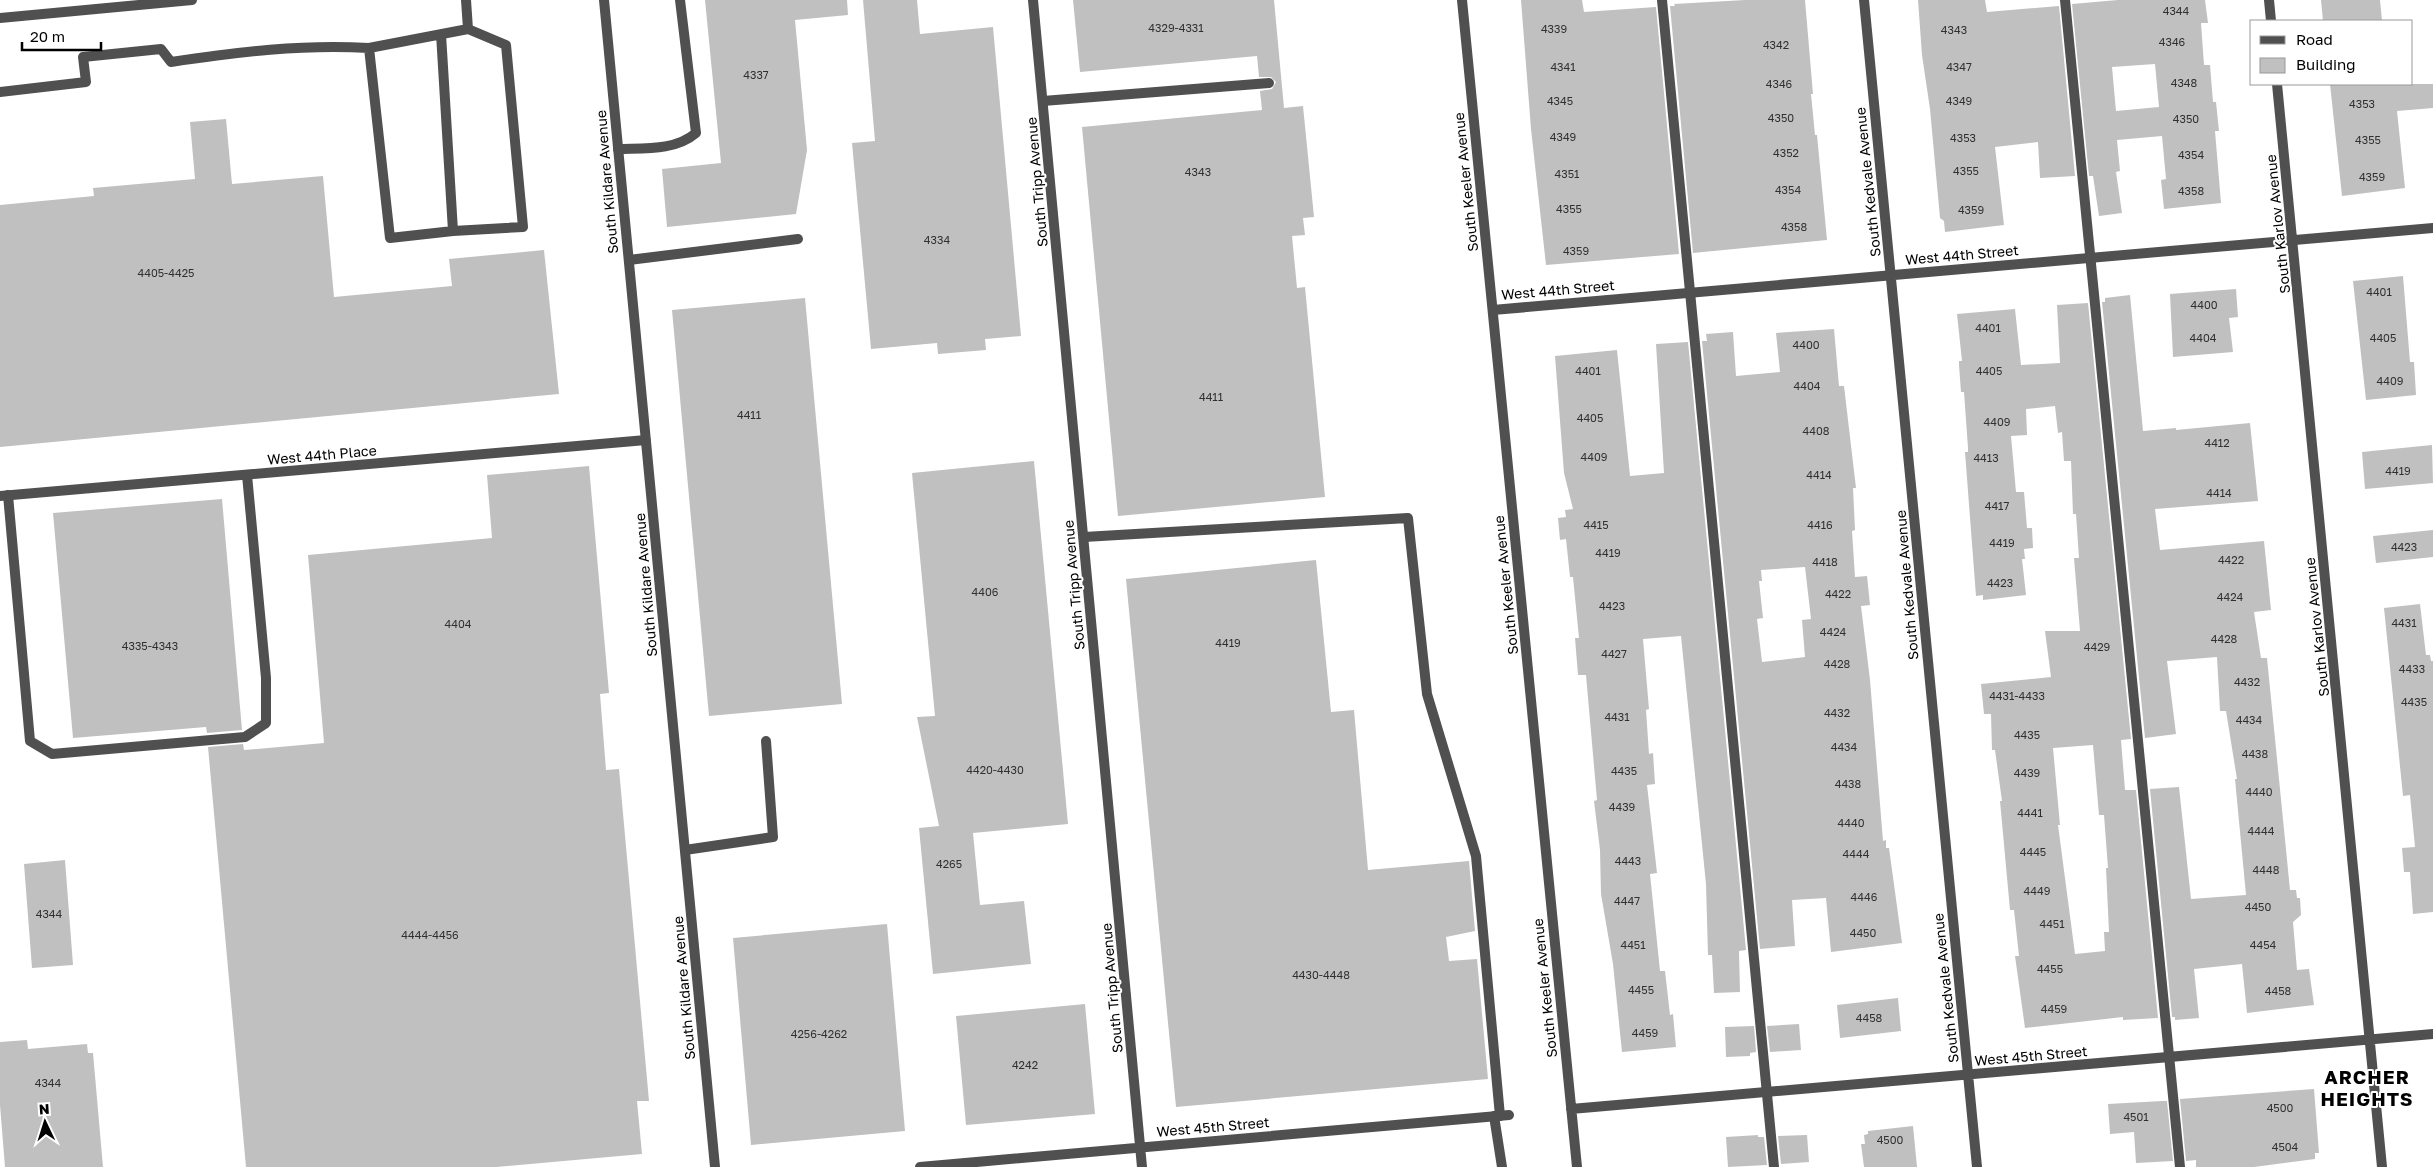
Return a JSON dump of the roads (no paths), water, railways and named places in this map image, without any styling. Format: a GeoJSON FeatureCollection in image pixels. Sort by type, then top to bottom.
{"type":"FeatureCollection","features":[{"type":"Feature","properties":{"kind":"street"},"geometry":{"type":"LineString","coordinates":[[0,18],[192,0]]}},
{"type":"Feature","properties":{"kind":"street"},"geometry":{"type":"LineString","coordinates":[[466,0],[468,29]]}},
{"type":"Feature","properties":{"kind":"street","name":"South Kildare Avenue"},"geometry":{"type":"LineString","coordinates":[[604,0],[715,1167]]}},
{"type":"Feature","properties":{"kind":"street"},"geometry":{"type":"LineString","coordinates":[[618,149],[664,147],[686,141],[696,133],[680,0]]}},
{"type":"Feature","properties":{"kind":"street","name":"South Tripp Avenue"},"geometry":{"type":"LineString","coordinates":[[1034,0],[1142,1167]]}},
{"type":"Feature","properties":{"kind":"street","name":"South Keeler Avenue"},"geometry":{"type":"LineString","coordinates":[[1462,0],[1577,1167]]}},
{"type":"Feature","properties":{"kind":"street"},"geometry":{"type":"LineString","coordinates":[[1662,0],[1774,1167]]}},
{"type":"Feature","properties":{"kind":"street","name":"South Kedvale Avenue"},"geometry":{"type":"LineString","coordinates":[[1864,0],[1977,1167]]}},
{"type":"Feature","properties":{"kind":"street"},"geometry":{"type":"LineString","coordinates":[[2066,0],[2180,1167]]}},
{"type":"Feature","properties":{"kind":"street"},"geometry":{"type":"LineString","coordinates":[[2269,0],[2271,20]]}},
{"type":"Feature","properties":{"kind":"street"},"geometry":{"type":"LineString","coordinates":[[0,92],[86,82],[84,57],[161,49],[171,62],[249,50],[325,45],[369,48],[468,29],[506,45],[523,227],[453,230],[390,238],[369,48]]}},
{"type":"Feature","properties":{"kind":"street"},"geometry":{"type":"LineString","coordinates":[[441,34],[453,230]]}},
{"type":"Feature","properties":{"kind":"street"},"geometry":{"type":"LineString","coordinates":[[1043,102],[1269,83]]}},
{"type":"Feature","properties":{"kind":"street","name":"South Karlov Avenue"},"geometry":{"type":"LineString","coordinates":[[2278,85],[2382,1167]]}},
{"type":"Feature","properties":{"kind":"street","name":"West 44th Street"},"geometry":{"type":"LineString","coordinates":[[1493,310],[2433,228]]}},
{"type":"Feature","properties":{"kind":"street"},"geometry":{"type":"LineString","coordinates":[[629,260],[798,239]]}},
{"type":"Feature","properties":{"kind":"street","name":"West 44th Place"},"geometry":{"type":"LineString","coordinates":[[4,496],[646,440]]}},
{"type":"Feature","properties":{"kind":"street"},"geometry":{"type":"LineString","coordinates":[[4,496],[30,741],[52,754],[245,737],[266,723],[266,678],[247,475]]}},
{"type":"Feature","properties":{"kind":"street"},"geometry":{"type":"LineString","coordinates":[[1084,537],[1408,518],[1427,694],[1476,856],[1501,1116],[1502,1167]]}},
{"type":"Feature","properties":{"kind":"street"},"geometry":{"type":"LineString","coordinates":[[685,850],[773,837],[766,741]]}},
{"type":"Feature","properties":{"kind":"street","name":"West 45th Street"},"geometry":{"type":"LineString","coordinates":[[1571,1109],[1968,1076],[2433,1034]]}},
{"type":"Feature","properties":{"kind":"street","name":"West 45th Street"},"geometry":{"type":"LineString","coordinates":[[920,1167],[1501,1116]]}},
{"type":"Feature","properties":{"kind":"district","name":"ARCHER HEIGHTS"},"geometry":{"type":"Point","coordinates":[2367,1088]}}]}
